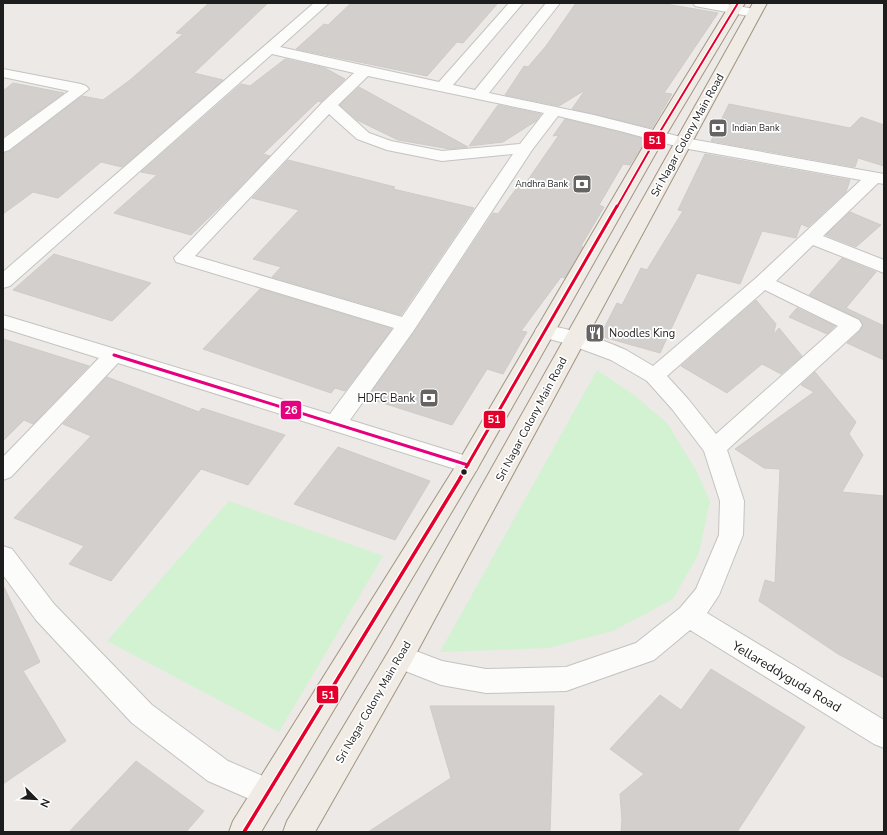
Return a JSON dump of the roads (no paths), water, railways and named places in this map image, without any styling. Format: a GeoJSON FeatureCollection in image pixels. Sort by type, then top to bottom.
{"type":"FeatureCollection","features":[{"type":"Feature","properties":{"kind":"main road","name":"Sri Nagar Colony Main Road"},"geometry":{"type":"LineString","coordinates":[[244,832],[468,465],[658,135],[746,7]]}},
{"type":"Feature","properties":{"kind":"main road","name":"Sri Nagar Colony Main Road"},"geometry":{"type":"LineString","coordinates":[[298,832],[400,657],[683,143],[746,7]]}},
{"type":"Feature","properties":{"kind":"street"},"geometry":{"type":"LineString","coordinates":[[3,282],[322,3]]}},
{"type":"Feature","properties":{"kind":"street"},"geometry":{"type":"LineString","coordinates":[[442,88],[516,3]]}},
{"type":"Feature","properties":{"kind":"street"},"geometry":{"type":"LineString","coordinates":[[479,95],[553,3]]}},
{"type":"Feature","properties":{"kind":"street"},"geometry":{"type":"LineString","coordinates":[[700,3],[746,7]]}},
{"type":"Feature","properties":{"kind":"street"},"geometry":{"type":"LineString","coordinates":[[270,49],[442,88],[554,111],[658,135],[683,143],[879,178]]}},
{"type":"Feature","properties":{"kind":"street"},"geometry":{"type":"LineString","coordinates":[[365,70],[183,258],[407,325]]}},
{"type":"Feature","properties":{"kind":"street"},"geometry":{"type":"LineString","coordinates":[[3,73],[81,89],[3,147]]}},
{"type":"Feature","properties":{"kind":"street"},"geometry":{"type":"LineString","coordinates":[[329,106],[363,136],[387,145],[442,156],[525,148]]}},
{"type":"Feature","properties":{"kind":"street"},"geometry":{"type":"LineString","coordinates":[[335,424],[407,325],[525,148],[554,111]]}},
{"type":"Feature","properties":{"kind":"street"},"geometry":{"type":"LineString","coordinates":[[654,376],[763,282],[810,238],[879,178]]}},
{"type":"Feature","properties":{"kind":"street"},"geometry":{"type":"LineString","coordinates":[[810,238],[884,267]]}},
{"type":"Feature","properties":{"kind":"street"},"geometry":{"type":"LineString","coordinates":[[715,448],[852,325],[763,282]]}},
{"type":"Feature","properties":{"kind":"street"},"geometry":{"type":"LineString","coordinates":[[3,321],[468,465]]}},
{"type":"Feature","properties":{"kind":"street"},"geometry":{"type":"LineString","coordinates":[[400,657],[441,673],[486,681],[566,679],[645,652],[690,616],[706,595],[731,535],[732,501],[715,448],[680,404],[654,376],[618,355],[575,339],[545,331]]}},
{"type":"Feature","properties":{"kind":"street"},"geometry":{"type":"LineString","coordinates":[[3,471],[114,355]]}},
{"type":"Feature","properties":{"kind":"street"},"geometry":{"type":"LineString","coordinates":[[3,556],[45,612],[142,714],[218,771],[268,793]]}},
{"type":"Feature","properties":{"kind":"street","name":"Yellareddyguda Road"},"geometry":{"type":"LineString","coordinates":[[690,616],[884,735]]}},
{"type":"Feature","properties":{"kind":"place","name":"Indian Bank"},"geometry":{"type":"Point","coordinates":[718,128]}},
{"type":"Feature","properties":{"kind":"place","name":"Andhra Bank"},"geometry":{"type":"Point","coordinates":[582,184]}},
{"type":"Feature","properties":{"kind":"place","name":"Noodles King"},"geometry":{"type":"Point","coordinates":[595,333]}},
{"type":"Feature","properties":{"kind":"place","name":"HDFC Bank"},"geometry":{"type":"Point","coordinates":[429,398]}}]}
